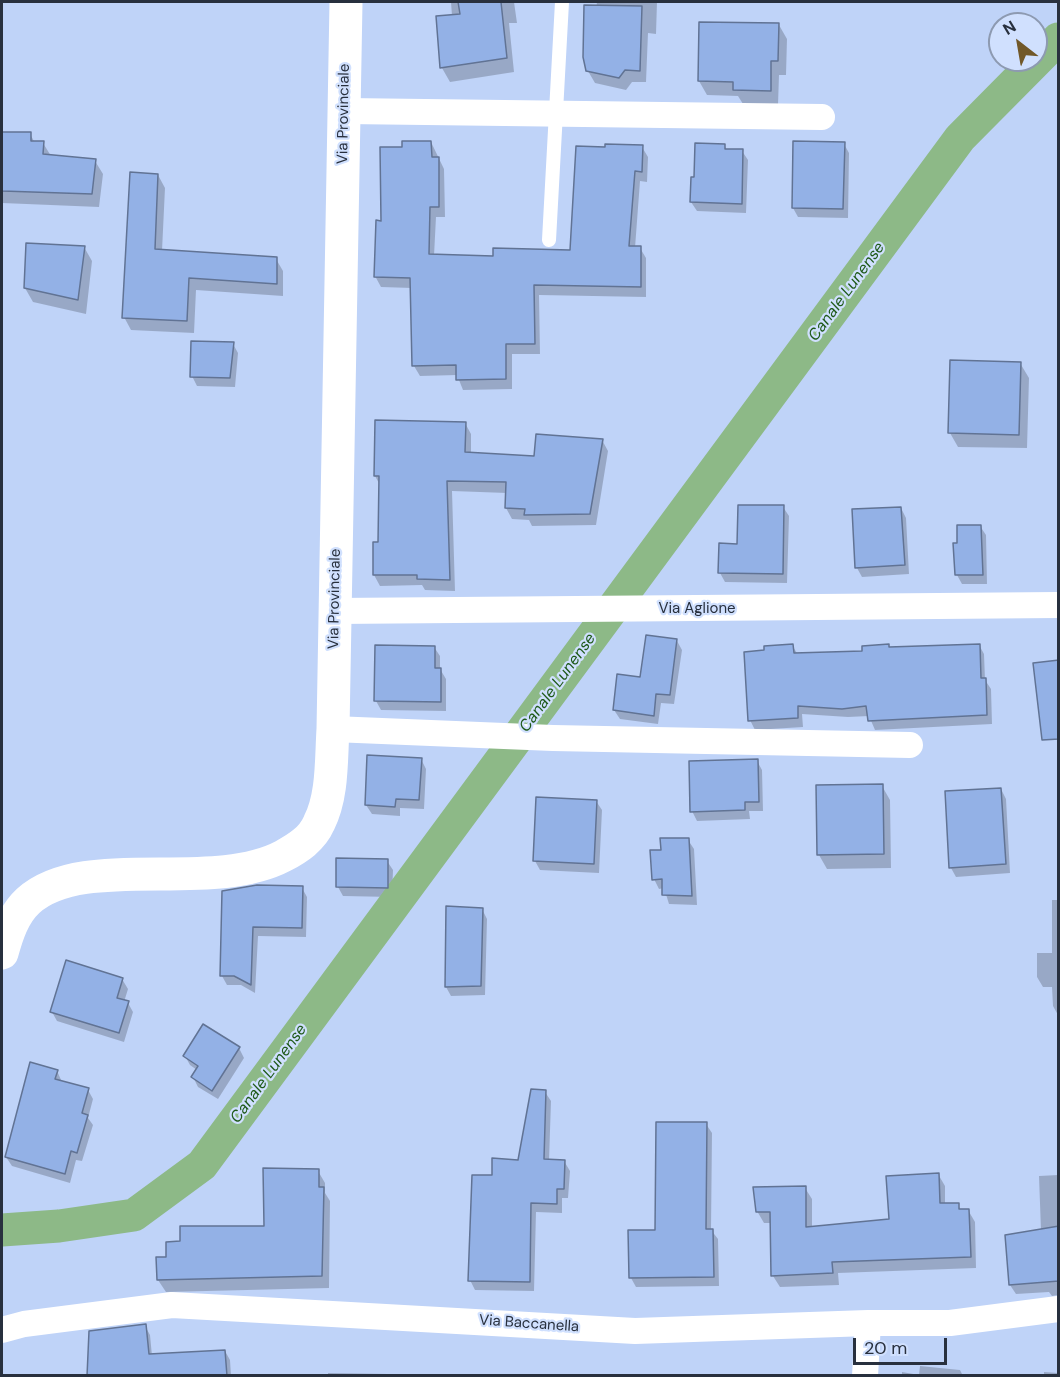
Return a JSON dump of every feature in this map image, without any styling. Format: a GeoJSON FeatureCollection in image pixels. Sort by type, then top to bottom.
{"type":"FeatureCollection","features":[{"type":"Feature","properties":{"kind":"street","name":"Via Provinciale"},"geometry":{"type":"LineString","coordinates":[[2,953],[15,918],[28,902],[46,889],[72,880],[232,873],[270,863],[301,847],[319,824],[330,785],[333,729],[340,246],[346,111],[346,2]]}},
{"type":"Feature","properties":{"kind":"street"},"geometry":{"type":"LineString","coordinates":[[346,111],[822,117]]}},
{"type":"Feature","properties":{"kind":"street","name":"Via Aglione"},"geometry":{"type":"LineString","coordinates":[[335,611],[1059,605]]}},
{"type":"Feature","properties":{"kind":"street"},"geometry":{"type":"LineString","coordinates":[[333,729],[553,738],[910,745]]}},
{"type":"Feature","properties":{"kind":"street","name":"Via Baccanella"},"geometry":{"type":"LineString","coordinates":[[2,1329],[24,1324],[172,1305],[635,1331],[868,1323],[950,1323],[1059,1309]]}},
{"type":"Feature","properties":{"kind":"street"},"geometry":{"type":"LineString","coordinates":[[865,1376],[868,1323]]}},
{"type":"Feature","properties":{"kind":"lane"},"geometry":{"type":"LineString","coordinates":[[549,240],[562,2]]}},
{"type":"Feature","properties":{"kind":"building"},"geometry":{"type":"Polygon","coordinates":[[[458,2],[501,2],[507,58],[440,68],[436,16],[460,14],[458,2]]]}},
{"type":"Feature","properties":{"kind":"building"},"geometry":{"type":"Polygon","coordinates":[[[584,5],[642,6],[640,71],[625,70],[619,78],[586,71],[583,57],[584,5]]]}},
{"type":"Feature","properties":{"kind":"building"},"geometry":{"type":"Polygon","coordinates":[[[699,22],[779,23],[778,61],[771,61],[771,91],[733,90],[733,82],[698,81],[699,22]]]}},
{"type":"Feature","properties":{"kind":"building"},"geometry":{"type":"Polygon","coordinates":[[[2,132],[31,132],[31,141],[44,141],[43,154],[96,159],[92,194],[2,191],[2,132]]]}},
{"type":"Feature","properties":{"kind":"building"},"geometry":{"type":"Polygon","coordinates":[[[402,141],[431,141],[432,157],[439,157],[439,207],[430,207],[429,254],[493,256],[493,248],[570,250],[576,146],[643,145],[642,172],[635,171],[629,246],[641,246],[641,287],[534,285],[535,344],[506,344],[506,379],[456,380],[456,365],[412,366],[410,278],[374,277],[376,220],[381,221],[380,147],[402,147],[402,141]]]}},
{"type":"Feature","properties":{"kind":"building"},"geometry":{"type":"Polygon","coordinates":[[[793,141],[845,142],[843,209],[792,208],[793,141]]]}},
{"type":"Feature","properties":{"kind":"building"},"geometry":{"type":"Polygon","coordinates":[[[695,143],[725,144],[725,149],[743,149],[742,204],[690,202],[691,177],[694,177],[695,143]]]}},
{"type":"Feature","properties":{"kind":"building"},"geometry":{"type":"Polygon","coordinates":[[[130,172],[158,174],[155,249],[277,257],[277,284],[189,278],[187,321],[122,318],[130,172]]]}},
{"type":"Feature","properties":{"kind":"building"},"geometry":{"type":"Polygon","coordinates":[[[26,243],[85,246],[78,300],[24,288],[26,243]]]}},
{"type":"Feature","properties":{"kind":"building"},"geometry":{"type":"Polygon","coordinates":[[[191,341],[234,342],[230,378],[190,377],[191,341]]]}},
{"type":"Feature","properties":{"kind":"building"},"geometry":{"type":"Polygon","coordinates":[[[950,360],[1021,362],[1019,435],[948,433],[950,360]]]}},
{"type":"Feature","properties":{"kind":"building"},"geometry":{"type":"Polygon","coordinates":[[[375,420],[466,422],[465,452],[534,456],[536,434],[603,439],[590,514],[524,515],[525,509],[505,508],[506,482],[447,481],[450,580],[417,579],[417,575],[373,575],[373,542],[378,542],[379,476],[374,476],[375,420]]]}},
{"type":"Feature","properties":{"kind":"building"},"geometry":{"type":"Polygon","coordinates":[[[738,505],[784,505],[783,574],[718,573],[719,543],[737,544],[738,505]]]}},
{"type":"Feature","properties":{"kind":"building"},"geometry":{"type":"Polygon","coordinates":[[[901,507],[905,565],[855,568],[852,509],[901,507]]]}},
{"type":"Feature","properties":{"kind":"building"},"geometry":{"type":"Polygon","coordinates":[[[957,525],[981,525],[983,575],[955,575],[953,543],[957,543],[957,525]]]}},
{"type":"Feature","properties":{"kind":"building"},"geometry":{"type":"Polygon","coordinates":[[[646,635],[677,639],[670,695],[656,694],[654,716],[613,710],[617,674],[640,677],[646,635]]]}},
{"type":"Feature","properties":{"kind":"building"},"geometry":{"type":"Polygon","coordinates":[[[793,644],[794,653],[862,651],[862,646],[889,644],[889,647],[980,644],[981,678],[986,678],[987,715],[868,721],[866,706],[842,709],[798,706],[798,718],[748,721],[744,652],[764,650],[764,646],[793,644]]]}},
{"type":"Feature","properties":{"kind":"building"},"geometry":{"type":"Polygon","coordinates":[[[375,645],[435,646],[435,668],[441,668],[441,702],[374,701],[375,645]]]}},
{"type":"Feature","properties":{"kind":"building"},"geometry":{"type":"Polygon","coordinates":[[[1059,660],[1059,739],[1042,740],[1033,663],[1059,660]]]}},
{"type":"Feature","properties":{"kind":"building"},"geometry":{"type":"Polygon","coordinates":[[[367,755],[422,758],[419,800],[396,799],[395,807],[365,805],[367,755]]]}},
{"type":"Feature","properties":{"kind":"building"},"geometry":{"type":"Polygon","coordinates":[[[758,759],[759,802],[745,802],[745,810],[690,812],[689,761],[758,759]]]}},
{"type":"Feature","properties":{"kind":"building"},"geometry":{"type":"Polygon","coordinates":[[[883,784],[884,854],[817,855],[816,785],[883,784]]]}},
{"type":"Feature","properties":{"kind":"building"},"geometry":{"type":"Polygon","coordinates":[[[1001,788],[1006,864],[949,868],[945,791],[1001,788]]]}},
{"type":"Feature","properties":{"kind":"building"},"geometry":{"type":"Polygon","coordinates":[[[536,797],[597,800],[594,864],[533,861],[536,797]]]}},
{"type":"Feature","properties":{"kind":"building"},"geometry":{"type":"Polygon","coordinates":[[[660,838],[689,838],[692,896],[662,895],[662,879],[652,880],[650,850],[661,850],[660,838]]]}},
{"type":"Feature","properties":{"kind":"building"},"geometry":{"type":"Polygon","coordinates":[[[336,858],[388,859],[388,888],[336,887],[336,858]]]}},
{"type":"Feature","properties":{"kind":"building"},"geometry":{"type":"Polygon","coordinates":[[[257,885],[303,886],[302,928],[253,927],[251,985],[234,976],[220,976],[222,891],[257,885]]]}},
{"type":"Feature","properties":{"kind":"building"},"geometry":{"type":"Polygon","coordinates":[[[446,906],[483,908],[481,986],[445,987],[446,906]]]}},
{"type":"Feature","properties":{"kind":"building"},"geometry":{"type":"Polygon","coordinates":[[[66,960],[123,978],[117,998],[129,1001],[119,1033],[50,1012],[66,960]]]}},
{"type":"Feature","properties":{"kind":"building"},"geometry":{"type":"Polygon","coordinates":[[[203,1024],[240,1047],[212,1091],[191,1077],[198,1066],[183,1056],[203,1024]]]}},
{"type":"Feature","properties":{"kind":"building"},"geometry":{"type":"Polygon","coordinates":[[[30,1062],[58,1070],[55,1079],[89,1088],[82,1113],[88,1115],[77,1153],[71,1151],[65,1174],[5,1157],[30,1062]]]}},
{"type":"Feature","properties":{"kind":"building"},"geometry":{"type":"Polygon","coordinates":[[[531,1089],[546,1090],[544,1159],[565,1160],[564,1189],[557,1189],[557,1204],[531,1203],[530,1282],[468,1281],[472,1175],[492,1175],[492,1158],[518,1160],[531,1089]]]}},
{"type":"Feature","properties":{"kind":"building"},"geometry":{"type":"Polygon","coordinates":[[[656,1122],[707,1122],[706,1229],[713,1229],[714,1277],[629,1278],[628,1230],[655,1230],[656,1122]]]}},
{"type":"Feature","properties":{"kind":"building"},"geometry":{"type":"Polygon","coordinates":[[[263,1168],[319,1169],[319,1187],[324,1187],[322,1276],[157,1280],[156,1257],[166,1257],[166,1242],[180,1241],[180,1226],[264,1226],[263,1168]]]}},
{"type":"Feature","properties":{"kind":"building"},"geometry":{"type":"Polygon","coordinates":[[[939,1173],[940,1203],[959,1203],[959,1209],[969,1209],[971,1257],[832,1262],[833,1273],[771,1276],[770,1212],[756,1212],[753,1187],[806,1186],[806,1227],[889,1219],[886,1176],[939,1173]]]}},
{"type":"Feature","properties":{"kind":"building"},"geometry":{"type":"Polygon","coordinates":[[[1059,1226],[1059,1281],[1009,1285],[1005,1235],[1059,1226]]]}},
{"type":"Feature","properties":{"kind":"building"},"geometry":{"type":"Polygon","coordinates":[[[146,1324],[149,1354],[225,1350],[227,1376],[87,1376],[89,1331],[146,1324]]]}},
{"type":"Feature","properties":{"kind":"waterway","name":"Canale Lunense"},"geometry":{"type":"LineString","coordinates":[[2,1230],[59,1226],[134,1215],[202,1165],[960,138],[1058,39]]}}]}
